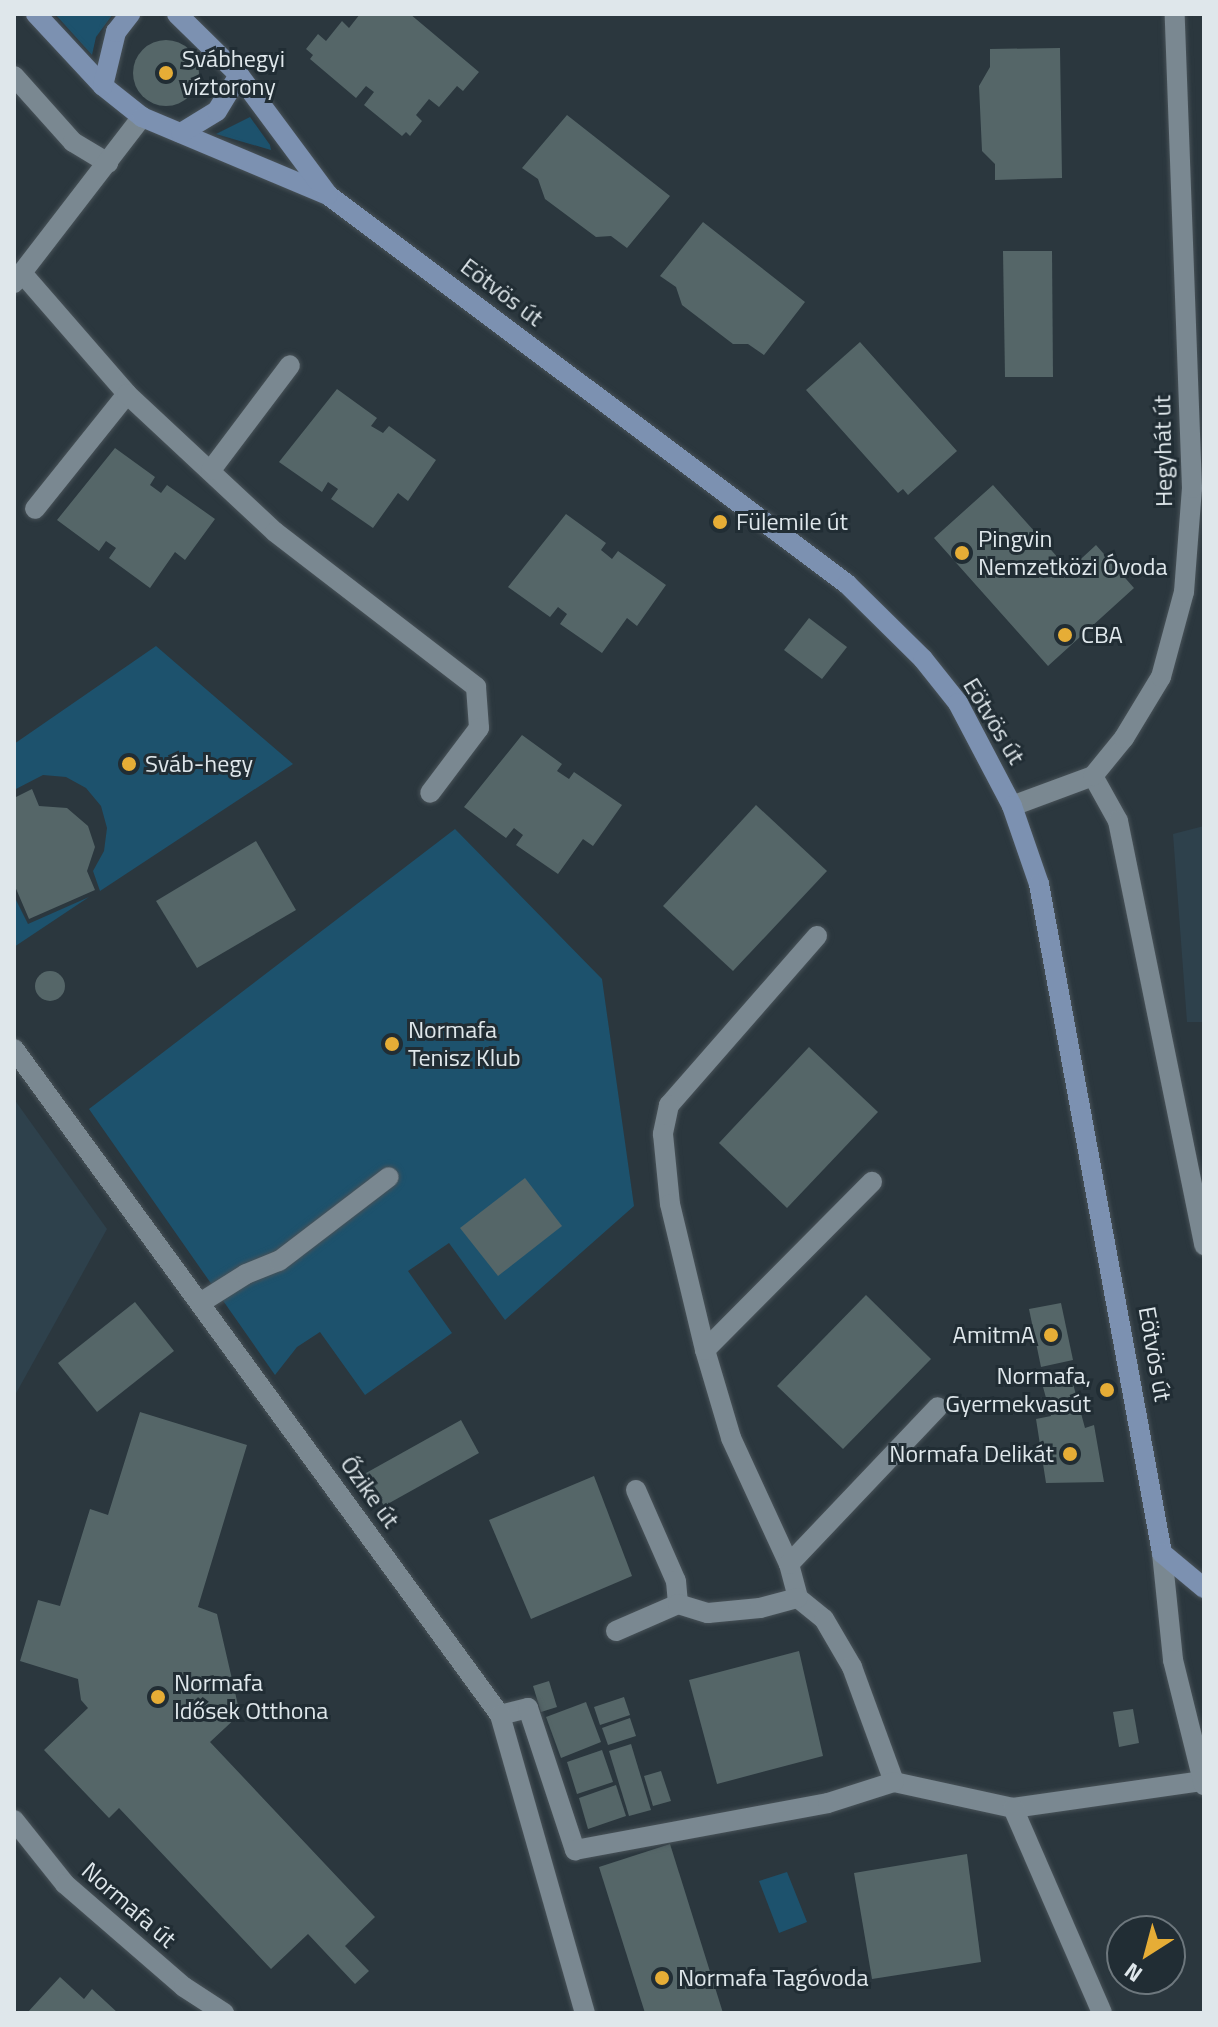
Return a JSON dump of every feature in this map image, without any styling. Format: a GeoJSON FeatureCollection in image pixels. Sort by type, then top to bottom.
{"type":"FeatureCollection","features":[{"type":"Feature","properties":{"kind":"street","name":"Eötvös út"},"geometry":{"type":"LineString","coordinates":[[36,14],[103,86],[142,117],[328,195],[857,593],[923,659],[958,703],[1012,806],[1039,884],[1058,971],[1162,1553],[1173,1660],[1204,1783]]}},
{"type":"Feature","properties":{"kind":"street"},"geometry":{"type":"LineString","coordinates":[[103,86],[116,32],[130,14]]}},
{"type":"Feature","properties":{"kind":"street","name":"Eötvös út"},"geometry":{"type":"LineString","coordinates":[[177,14],[239,75],[328,195]]}},
{"type":"Feature","properties":{"kind":"street","name":"Hegyhát út"},"geometry":{"type":"LineString","coordinates":[[1093,776],[1124,738],[1161,677],[1184,592],[1190,536],[1175,14]]}},
{"type":"Feature","properties":{"kind":"street"},"geometry":{"type":"LineString","coordinates":[[181,133],[217,111],[239,75]]}},
{"type":"Feature","properties":{"kind":"street"},"geometry":{"type":"LineString","coordinates":[[14,76],[73,142],[108,163]]}},
{"type":"Feature","properties":{"kind":"street"},"geometry":{"type":"LineString","coordinates":[[142,117],[18,278],[127,394],[275,532],[476,687],[479,728],[430,793]]}},
{"type":"Feature","properties":{"kind":"street"},"geometry":{"type":"LineString","coordinates":[[211,470],[290,365]]}},
{"type":"Feature","properties":{"kind":"street"},"geometry":{"type":"LineString","coordinates":[[35,509],[127,394]]}},
{"type":"Feature","properties":{"kind":"street"},"geometry":{"type":"LineString","coordinates":[[1012,806],[1093,776],[1118,821],[1204,1245]]}},
{"type":"Feature","properties":{"kind":"street"},"geometry":{"type":"LineString","coordinates":[[817,936],[669,1105],[663,1134],[670,1204],[705,1350],[731,1438],[789,1564],[798,1598],[824,1619],[852,1667],[894,1782]]}},
{"type":"Feature","properties":{"kind":"street","name":"Őzike út"},"geometry":{"type":"LineString","coordinates":[[14,1049],[500,1715],[585,2013]]}},
{"type":"Feature","properties":{"kind":"street"},"geometry":{"type":"LineString","coordinates":[[200,1303],[246,1274],[279,1261],[389,1177]]}},
{"type":"Feature","properties":{"kind":"street"},"geometry":{"type":"LineString","coordinates":[[705,1350],[872,1182]]}},
{"type":"Feature","properties":{"kind":"street"},"geometry":{"type":"LineString","coordinates":[[789,1564],[938,1407]]}},
{"type":"Feature","properties":{"kind":"street"},"geometry":{"type":"LineString","coordinates":[[636,1490],[676,1581],[678,1604]]}},
{"type":"Feature","properties":{"kind":"street"},"geometry":{"type":"LineString","coordinates":[[1162,1553],[1204,1588]]}},
{"type":"Feature","properties":{"kind":"street"},"geometry":{"type":"LineString","coordinates":[[616,1631],[678,1604],[708,1613],[760,1608],[798,1598]]}},
{"type":"Feature","properties":{"kind":"street"},"geometry":{"type":"LineString","coordinates":[[500,1715],[528,1708],[575,1850],[828,1803],[894,1782],[1013,1808],[1204,1783]]}},
{"type":"Feature","properties":{"kind":"street"},"geometry":{"type":"LineString","coordinates":[[1196,1747],[1204,1721]]}},
{"type":"Feature","properties":{"kind":"street"},"geometry":{"type":"LineString","coordinates":[[1013,1808],[1102,2013]]}},
{"type":"Feature","properties":{"kind":"street","name":"Normafa út"},"geometry":{"type":"LineString","coordinates":[[14,1820],[65,1884],[184,1987],[224,2013]]}},
{"type":"Feature","properties":{"kind":"shaded area"},"geometry":{"type":"Polygon","coordinates":[[[55,14],[113,14],[96,37],[92,55],[55,14]]]}},
{"type":"Feature","properties":{"kind":"shaded area"},"geometry":{"type":"Polygon","coordinates":[[[250,117],[270,145],[271,150],[216,134],[250,117]]]}},
{"type":"Feature","properties":{"kind":"shaded area"},"geometry":{"type":"Polygon","coordinates":[[[156,646],[293,764],[100,891],[93,871],[104,851],[107,828],[101,806],[86,788],[66,777],[43,775],[14,790],[14,744],[156,646]]]}},
{"type":"Feature","properties":{"kind":"shaded area"},"geometry":{"type":"Polygon","coordinates":[[[1204,826],[1204,1022],[1187,1022],[1173,834],[1204,826]]]}},
{"type":"Feature","properties":{"kind":"shaded area","name":"Normafa Tenisz Klub"},"geometry":{"type":"Polygon","coordinates":[[[455,829],[602,979],[634,1206],[505,1320],[449,1243],[408,1271],[452,1333],[365,1395],[320,1332],[297,1347],[275,1375],[89,1109],[455,829]]]}},
{"type":"Feature","properties":{"kind":"shaded area"},"geometry":{"type":"Polygon","coordinates":[[[14,896],[28,924],[89,897],[14,947],[14,896]]]}},
{"type":"Feature","properties":{"kind":"shaded area"},"geometry":{"type":"Polygon","coordinates":[[[14,1099],[107,1229],[14,1397],[14,1099]]]}},
{"type":"Feature","properties":{"kind":"shaded area"},"geometry":{"type":"Polygon","coordinates":[[[787,1872],[807,1922],[779,1933],[759,1881],[787,1872]]]}},
{"type":"Feature","properties":{"kind":"building"},"geometry":{"type":"Polygon","coordinates":[[[360,14],[410,14],[479,72],[463,91],[457,86],[439,107],[429,99],[416,115],[422,121],[410,136],[406,132],[402,136],[364,105],[374,92],[366,86],[356,98],[310,59],[313,55],[306,49],[318,34],[326,41],[342,21],[349,28],[360,14]]]}},
{"type":"Feature","properties":{"kind":"building","name":"Svábhegyi víztorony"},"geometry":{"type":"Polygon","coordinates":[[[166,40],[179,43],[189,50],[196,60],[199,73],[196,86],[189,96],[179,103],[166,106],[153,103],[143,96],[136,86],[133,73],[136,60],[143,50],[153,43],[166,40]]]}},
{"type":"Feature","properties":{"kind":"building"},"geometry":{"type":"Polygon","coordinates":[[[1060,48],[1062,178],[995,180],[995,164],[982,151],[979,86],[990,67],[990,49],[1060,48]]]}},
{"type":"Feature","properties":{"kind":"building"},"geometry":{"type":"Polygon","coordinates":[[[567,115],[670,196],[627,248],[611,236],[596,237],[545,199],[538,179],[522,168],[567,115]]]}},
{"type":"Feature","properties":{"kind":"building"},"geometry":{"type":"Polygon","coordinates":[[[703,222],[805,302],[764,355],[748,344],[733,344],[682,305],[676,287],[660,276],[703,222]]]}},
{"type":"Feature","properties":{"kind":"building"},"geometry":{"type":"Polygon","coordinates":[[[1003,251],[1052,251],[1053,377],[1005,377],[1003,251]]]}},
{"type":"Feature","properties":{"kind":"building"},"geometry":{"type":"Polygon","coordinates":[[[860,342],[957,451],[908,495],[903,489],[898,493],[806,390],[860,342]]]}},
{"type":"Feature","properties":{"kind":"building"},"geometry":{"type":"Polygon","coordinates":[[[337,389],[377,418],[371,426],[383,433],[389,426],[436,460],[408,501],[398,493],[373,528],[331,499],[338,489],[328,482],[322,492],[279,462],[337,389]]]}},
{"type":"Feature","properties":{"kind":"building"},"geometry":{"type":"Polygon","coordinates":[[[115,448],[155,477],[150,485],[161,493],[167,485],[215,519],[185,560],[175,552],[150,588],[109,558],[116,548],[106,541],[99,551],[57,520],[115,448]]]}},
{"type":"Feature","properties":{"kind":"building"},"geometry":{"type":"Polygon","coordinates":[[[993,485],[1069,570],[1096,545],[1134,588],[1048,666],[934,538],[993,485]]]}},
{"type":"Feature","properties":{"kind":"building"},"geometry":{"type":"Polygon","coordinates":[[[566,514],[606,543],[601,550],[612,559],[618,551],[666,585],[637,626],[627,618],[602,653],[560,624],[567,614],[558,607],[550,617],[508,587],[566,514]]]}},
{"type":"Feature","properties":{"kind":"building"},"geometry":{"type":"Polygon","coordinates":[[[809,618],[847,647],[822,679],[784,650],[809,618]]]}},
{"type":"Feature","properties":{"kind":"building"},"geometry":{"type":"Polygon","coordinates":[[[522,735],[562,764],[557,771],[569,779],[574,772],[622,805],[593,846],[583,839],[558,874],[516,845],[523,835],[514,828],[506,838],[464,807],[522,735]]]}},
{"type":"Feature","properties":{"kind":"building"},"geometry":{"type":"Polygon","coordinates":[[[32,789],[39,806],[67,808],[88,826],[95,847],[87,871],[95,890],[29,919],[14,884],[14,798],[32,789]]]}},
{"type":"Feature","properties":{"kind":"building"},"geometry":{"type":"Polygon","coordinates":[[[756,805],[827,871],[733,971],[663,906],[756,805]]]}},
{"type":"Feature","properties":{"kind":"building"},"geometry":{"type":"Polygon","coordinates":[[[256,841],[296,910],[197,968],[156,901],[256,841]]]}},
{"type":"Feature","properties":{"kind":"building"},"geometry":{"type":"Polygon","coordinates":[[[50,971],[61,975],[65,986],[61,997],[50,1001],[39,997],[35,986],[39,975],[50,971]]]}},
{"type":"Feature","properties":{"kind":"building"},"geometry":{"type":"Polygon","coordinates":[[[809,1047],[878,1112],[787,1208],[719,1143],[809,1047]]]}},
{"type":"Feature","properties":{"kind":"building"},"geometry":{"type":"Polygon","coordinates":[[[525,1178],[562,1226],[498,1276],[460,1228],[525,1178]]]}},
{"type":"Feature","properties":{"kind":"building"},"geometry":{"type":"Polygon","coordinates":[[[866,1295],[931,1359],[843,1449],[777,1386],[866,1295]]]}},
{"type":"Feature","properties":{"kind":"building"},"geometry":{"type":"Polygon","coordinates":[[[135,1302],[174,1351],[97,1412],[58,1363],[135,1302]]]}},
{"type":"Feature","properties":{"kind":"building","name":"AmitmA"},"geometry":{"type":"Polygon","coordinates":[[[1061,1303],[1073,1360],[1041,1367],[1029,1309],[1061,1303]]]}},
{"type":"Feature","properties":{"kind":"building","name":"Normafa Delikát"},"geometry":{"type":"Polygon","coordinates":[[[1072,1380],[1085,1428],[1094,1425],[1104,1482],[1046,1483],[1036,1419],[1051,1416],[1043,1387],[1072,1380]]]}},
{"type":"Feature","properties":{"kind":"building","name":"Normafa Idősek Otthona"},"geometry":{"type":"Polygon","coordinates":[[[140,1412],[247,1445],[198,1607],[217,1614],[240,1714],[210,1742],[375,1917],[345,1946],[369,1971],[355,1984],[308,1934],[271,1969],[119,1808],[109,1818],[44,1750],[88,1708],[81,1700],[78,1679],[20,1661],[38,1600],[60,1606],[90,1509],[108,1515],[140,1412]]]}},
{"type":"Feature","properties":{"kind":"building"},"geometry":{"type":"Polygon","coordinates":[[[461,1420],[479,1453],[384,1506],[366,1473],[461,1420]]]}},
{"type":"Feature","properties":{"kind":"building"},"geometry":{"type":"Polygon","coordinates":[[[594,1476],[632,1576],[531,1619],[489,1520],[594,1476]]]}},
{"type":"Feature","properties":{"kind":"building"},"geometry":{"type":"Polygon","coordinates":[[[799,1651],[823,1756],[717,1784],[689,1680],[799,1651]]]}},
{"type":"Feature","properties":{"kind":"building"},"geometry":{"type":"Polygon","coordinates":[[[549,1681],[557,1707],[541,1712],[533,1686],[549,1681]]]}},
{"type":"Feature","properties":{"kind":"building"},"geometry":{"type":"Polygon","coordinates":[[[624,1697],[630,1715],[600,1725],[594,1707],[624,1697]]]}},
{"type":"Feature","properties":{"kind":"building"},"geometry":{"type":"Polygon","coordinates":[[[586,1702],[601,1742],[561,1758],[546,1717],[586,1702]]]}},
{"type":"Feature","properties":{"kind":"building"},"geometry":{"type":"Polygon","coordinates":[[[1133,1709],[1139,1743],[1119,1747],[1113,1712],[1133,1709]]]}},
{"type":"Feature","properties":{"kind":"building"},"geometry":{"type":"Polygon","coordinates":[[[630,1718],[636,1736],[608,1745],[602,1728],[630,1718]]]}},
{"type":"Feature","properties":{"kind":"building"},"geometry":{"type":"Polygon","coordinates":[[[631,1744],[651,1810],[629,1816],[609,1751],[631,1744]]]}},
{"type":"Feature","properties":{"kind":"building"},"geometry":{"type":"Polygon","coordinates":[[[602,1750],[613,1782],[577,1794],[567,1762],[602,1750]]]}},
{"type":"Feature","properties":{"kind":"building"},"geometry":{"type":"Polygon","coordinates":[[[661,1771],[671,1801],[653,1806],[644,1776],[661,1771]]]}},
{"type":"Feature","properties":{"kind":"building"},"geometry":{"type":"Polygon","coordinates":[[[616,1785],[626,1816],[588,1829],[579,1798],[616,1785]]]}},
{"type":"Feature","properties":{"kind":"building"},"geometry":{"type":"Polygon","coordinates":[[[670,1844],[723,2013],[645,2013],[599,1867],[670,1844]]]}},
{"type":"Feature","properties":{"kind":"building"},"geometry":{"type":"Polygon","coordinates":[[[967,1854],[981,1962],[872,1979],[854,1873],[967,1854]]]}},
{"type":"Feature","properties":{"kind":"building"},"geometry":{"type":"Polygon","coordinates":[[[60,1977],[84,1999],[92,1989],[118,2013],[27,2013],[60,1977]]]}},
{"type":"Feature","properties":{"kind":"place","name":"Svábhegyi víztorony"},"geometry":{"type":"Point","coordinates":[166,73]}},
{"type":"Feature","properties":{"kind":"place","name":"Fülemile út"},"geometry":{"type":"Point","coordinates":[720,522]}},
{"type":"Feature","properties":{"kind":"place","name":"Pingvin Nemzetközi Óvoda"},"geometry":{"type":"Point","coordinates":[962,553]}},
{"type":"Feature","properties":{"kind":"place","name":"CBA"},"geometry":{"type":"Point","coordinates":[1065,635]}},
{"type":"Feature","properties":{"kind":"place","name":"Sváb-hegy"},"geometry":{"type":"Point","coordinates":[129,764]}},
{"type":"Feature","properties":{"kind":"place","name":"Normafa Tenisz Klub"},"geometry":{"type":"Point","coordinates":[392,1044]}},
{"type":"Feature","properties":{"kind":"place","name":"AmitmA"},"geometry":{"type":"Point","coordinates":[1051,1335]}},
{"type":"Feature","properties":{"kind":"place","name":"Normafa, Gyermekvasút"},"geometry":{"type":"Point","coordinates":[1107,1390]}},
{"type":"Feature","properties":{"kind":"place","name":"Normafa Delikát"},"geometry":{"type":"Point","coordinates":[1070,1454]}},
{"type":"Feature","properties":{"kind":"place","name":"Normafa Idősek Otthona"},"geometry":{"type":"Point","coordinates":[158,1697]}},
{"type":"Feature","properties":{"kind":"place","name":"Normafa Tagóvoda"},"geometry":{"type":"Point","coordinates":[662,1978]}}]}
